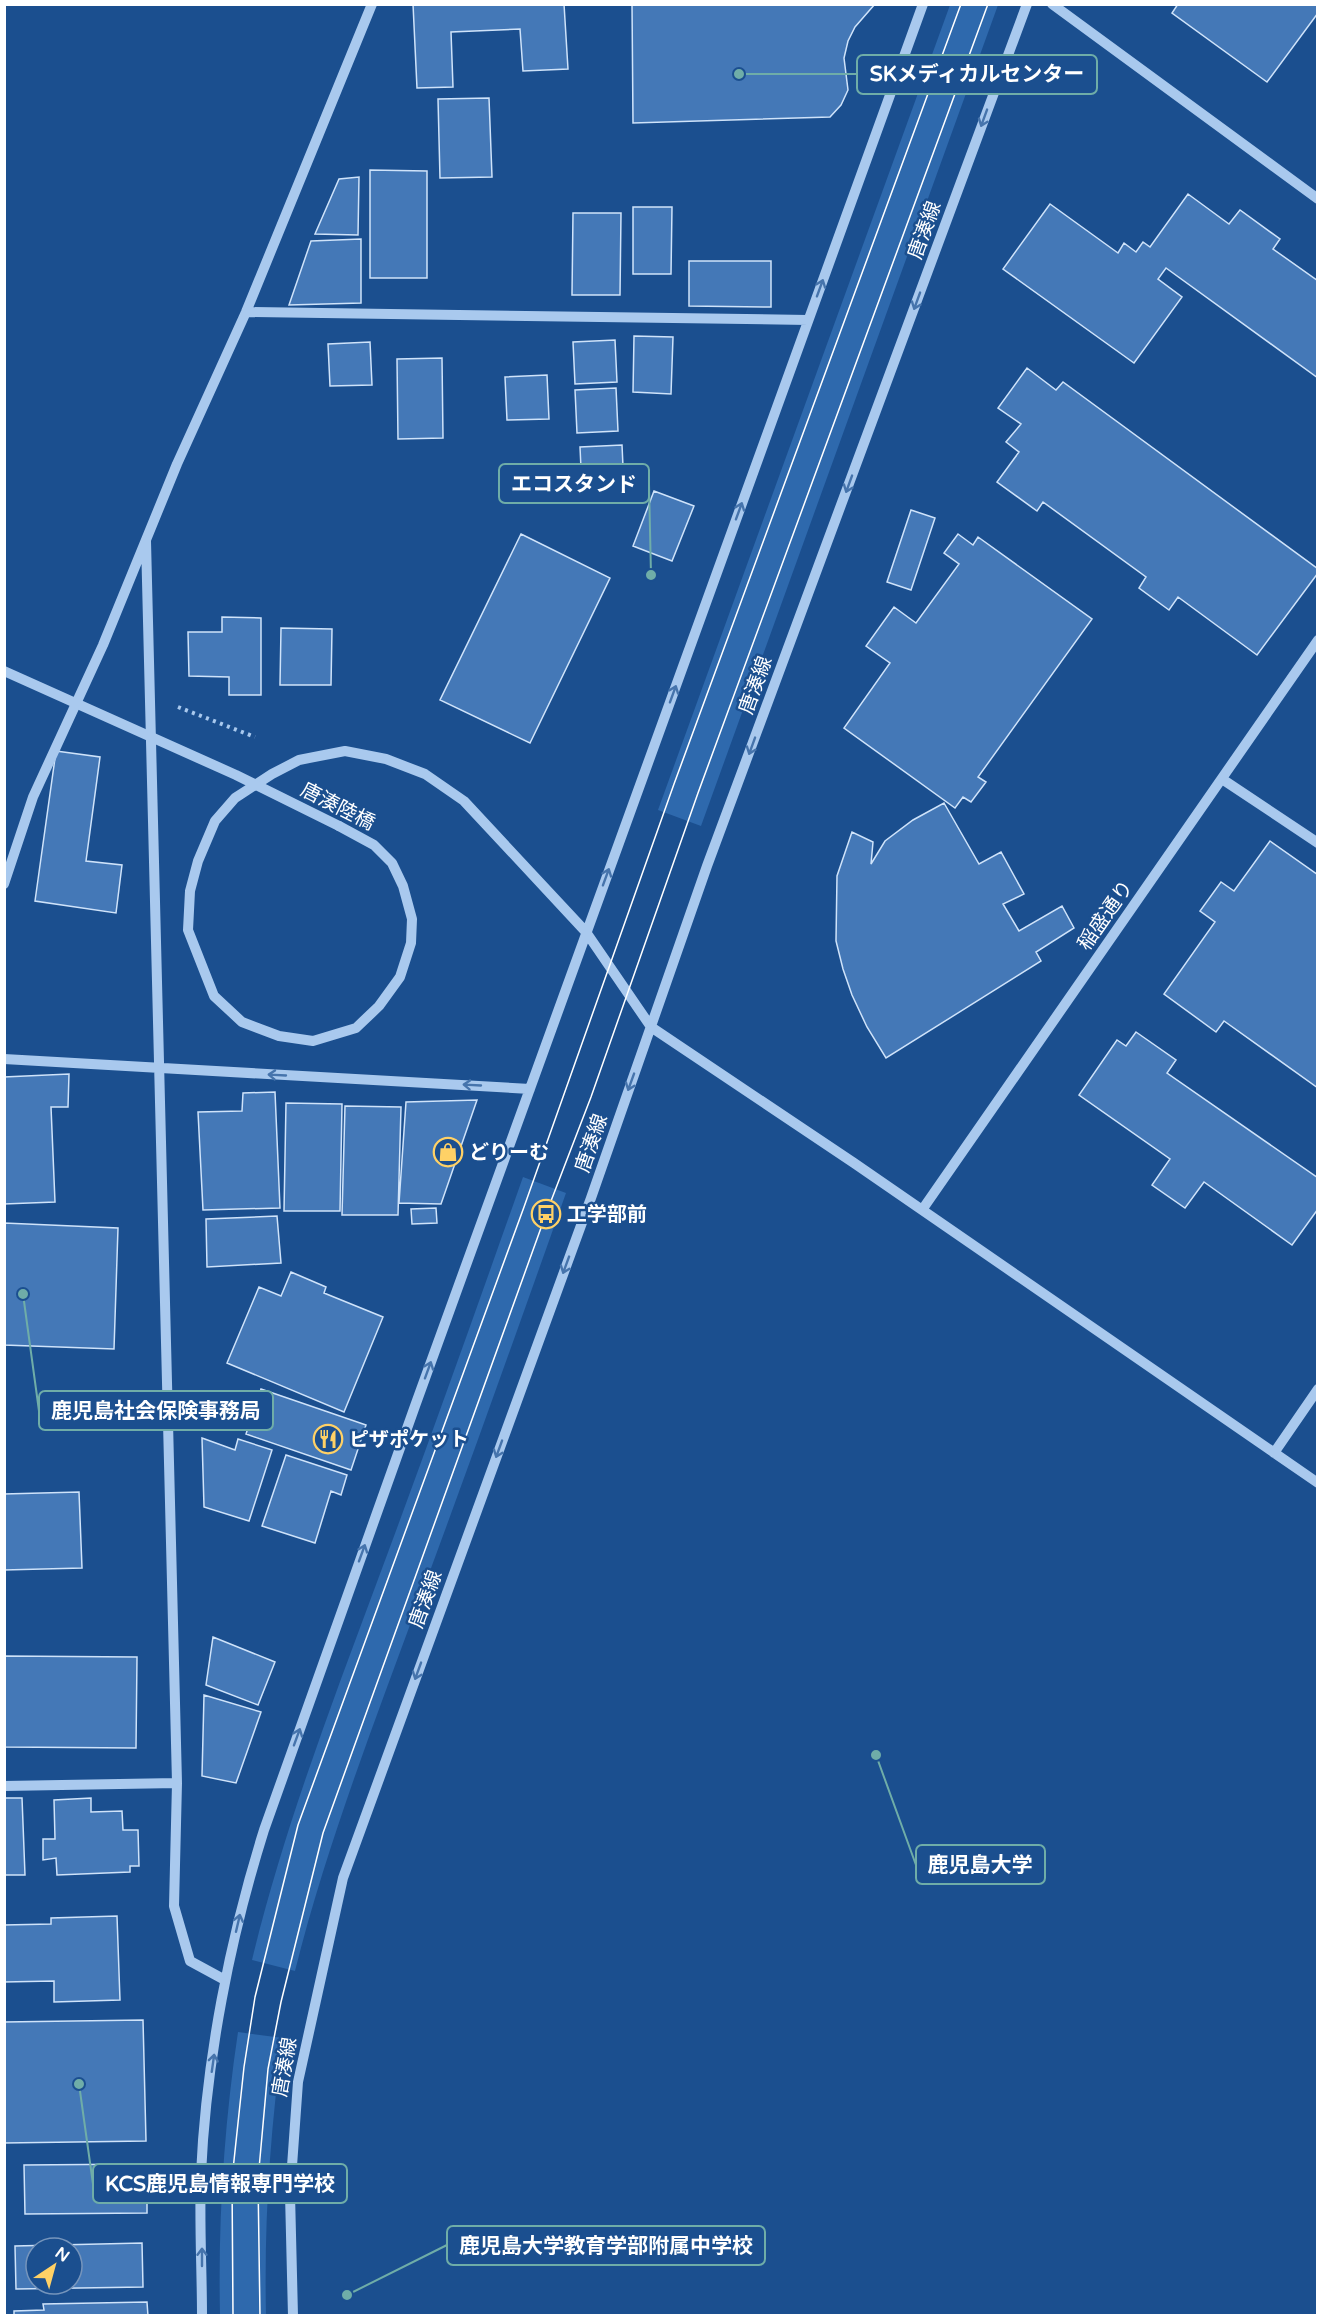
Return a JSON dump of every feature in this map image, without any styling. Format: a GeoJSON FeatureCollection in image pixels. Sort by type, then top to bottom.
{"type":"FeatureCollection","features":[{"type":"Feature","properties":{"kind":"street"},"geometry":{"type":"LineString","coordinates":[[4,884],[33,796],[103,645],[177,464],[246,312],[372,4]]}},
{"type":"Feature","properties":{"kind":"street"},"geometry":{"type":"LineString","coordinates":[[202,2316],[201,2174],[207,2107],[225,1980],[249,1877],[586,932],[922,4]]}},
{"type":"Feature","properties":{"kind":"street","name":"唐湊線"},"geometry":{"type":"LineString","coordinates":[[293,2316],[290,2194],[298,2082],[342,1878],[591,1198],[707,866],[1026,4]]}},
{"type":"Feature","properties":{"kind":"street"},"geometry":{"type":"LineString","coordinates":[[1052,4],[1317,199]]}},
{"type":"Feature","properties":{"kind":"street"},"geometry":{"type":"LineString","coordinates":[[246,312],[808,320]]}},
{"type":"Feature","properties":{"kind":"street"},"geometry":{"type":"LineString","coordinates":[[146,541],[177,1783],[174,1906],[190,1961],[225,1980]]}},
{"type":"Feature","properties":{"kind":"street","name":"稲盛通り"},"geometry":{"type":"LineString","coordinates":[[922,1210],[1317,640]]}},
{"type":"Feature","properties":{"kind":"street","name":"唐湊陸橋"},"geometry":{"type":"LineString","coordinates":[[4,671],[237,776],[339,826],[374,845],[392,863],[403,886],[412,919],[411,943],[400,977],[379,1006],[356,1028],[313,1041],[279,1036],[242,1022],[214,996],[201,968],[188,930],[190,891],[198,861],[215,821],[236,798],[272,774],[299,760],[345,751],[386,759],[425,774],[464,801],[586,932],[651,1027]]}},
{"type":"Feature","properties":{"kind":"street"},"geometry":{"type":"LineString","coordinates":[[1222,779],[1317,843]]}},
{"type":"Feature","properties":{"kind":"street"},"geometry":{"type":"LineString","coordinates":[[651,1027],[922,1210],[1317,1483]]}},
{"type":"Feature","properties":{"kind":"street"},"geometry":{"type":"LineString","coordinates":[[4,1059],[530,1089]]}},
{"type":"Feature","properties":{"kind":"street"},"geometry":{"type":"LineString","coordinates":[[1274,1453],[1317,1389]]}},
{"type":"Feature","properties":{"kind":"street"},"geometry":{"type":"LineString","coordinates":[[4,1786],[177,1783]]}},
{"type":"Feature","properties":{"kind":"path"},"geometry":{"type":"LineString","coordinates":[[150,696],[255,737]]}},
{"type":"Feature","properties":{"kind":"shaded area"},"geometry":{"type":"Polygon","coordinates":[[[950,5],[998,5],[701,826],[658,810],[950,5]]]}},
{"type":"Feature","properties":{"kind":"shaded area"},"geometry":{"type":"Polygon","coordinates":[[[523,1177],[566,1193],[351,1787],[307,1925],[295,1971],[252,1960],[278,1864],[309,1769],[523,1177]]]}},
{"type":"Feature","properties":{"kind":"shaded area"},"geometry":{"type":"Polygon","coordinates":[[[238,2032],[283,2038],[269,2177],[266,2315],[220,2315],[223,2173],[238,2032]]]}},
{"type":"Feature","properties":{"kind":"building"},"geometry":{"type":"Polygon","coordinates":[[[413,4],[564,4],[568,69],[523,71],[520,29],[451,32],[453,87],[417,88],[413,4]]]}},
{"type":"Feature","properties":{"kind":"building"},"geometry":{"type":"Polygon","coordinates":[[[632,4],[875,4],[855,27],[848,41],[844,58],[848,90],[841,105],[830,117],[633,123],[632,4]]]}},
{"type":"Feature","properties":{"kind":"building"},"geometry":{"type":"Polygon","coordinates":[[[1178,4],[1318,4],[1318,13],[1267,82],[1172,13],[1178,4]]]}},
{"type":"Feature","properties":{"kind":"building"},"geometry":{"type":"Polygon","coordinates":[[[489,98],[492,177],[440,178],[438,99],[489,98]]]}},
{"type":"Feature","properties":{"kind":"building"},"geometry":{"type":"Polygon","coordinates":[[[370,170],[427,171],[427,278],[370,278],[370,170]]]}},
{"type":"Feature","properties":{"kind":"building"},"geometry":{"type":"Polygon","coordinates":[[[359,177],[358,235],[315,234],[339,179],[359,177]]]}},
{"type":"Feature","properties":{"kind":"building"},"geometry":{"type":"Polygon","coordinates":[[[1188,194],[1229,224],[1240,210],[1280,239],[1273,249],[1318,281],[1318,378],[1166,268],[1158,279],[1182,297],[1134,363],[1003,269],[1050,204],[1118,253],[1124,243],[1136,252],[1143,242],[1150,247],[1188,194]]]}},
{"type":"Feature","properties":{"kind":"building"},"geometry":{"type":"Polygon","coordinates":[[[633,207],[672,207],[671,274],[633,274],[633,207]]]}},
{"type":"Feature","properties":{"kind":"building"},"geometry":{"type":"Polygon","coordinates":[[[573,213],[621,213],[620,295],[572,295],[573,213]]]}},
{"type":"Feature","properties":{"kind":"building"},"geometry":{"type":"Polygon","coordinates":[[[361,239],[361,303],[289,305],[311,241],[361,239]]]}},
{"type":"Feature","properties":{"kind":"building"},"geometry":{"type":"Polygon","coordinates":[[[689,261],[771,261],[771,307],[689,306],[689,261]]]}},
{"type":"Feature","properties":{"kind":"building"},"geometry":{"type":"Polygon","coordinates":[[[634,336],[673,337],[671,394],[633,392],[634,336]]]}},
{"type":"Feature","properties":{"kind":"building"},"geometry":{"type":"Polygon","coordinates":[[[615,340],[617,382],[575,384],[573,342],[615,340]]]}},
{"type":"Feature","properties":{"kind":"building"},"geometry":{"type":"Polygon","coordinates":[[[370,342],[372,385],[330,386],[328,344],[370,342]]]}},
{"type":"Feature","properties":{"kind":"building"},"geometry":{"type":"Polygon","coordinates":[[[442,358],[443,438],[398,439],[397,359],[442,358]]]}},
{"type":"Feature","properties":{"kind":"building"},"geometry":{"type":"Polygon","coordinates":[[[1027,368],[1056,390],[1063,382],[1318,569],[1318,573],[1257,655],[1178,597],[1169,610],[1139,588],[1146,577],[1043,502],[1037,511],[997,482],[1019,452],[1006,442],[1021,424],[998,408],[1027,368]]]}},
{"type":"Feature","properties":{"kind":"building"},"geometry":{"type":"Polygon","coordinates":[[[547,375],[549,419],[507,420],[505,377],[547,375]]]}},
{"type":"Feature","properties":{"kind":"building"},"geometry":{"type":"Polygon","coordinates":[[[616,388],[618,431],[577,433],[575,390],[616,388]]]}},
{"type":"Feature","properties":{"kind":"building"},"geometry":{"type":"Polygon","coordinates":[[[622,445],[624,488],[582,490],[580,447],[622,445]]]}},
{"type":"Feature","properties":{"kind":"building"},"geometry":{"type":"Polygon","coordinates":[[[654,491],[694,506],[672,561],[633,546],[654,491]]]}},
{"type":"Feature","properties":{"kind":"building"},"geometry":{"type":"Polygon","coordinates":[[[911,510],[935,518],[911,590],[887,582],[911,510]]]}},
{"type":"Feature","properties":{"kind":"building"},"geometry":{"type":"Polygon","coordinates":[[[521,534],[610,578],[530,743],[440,700],[521,534]]]}},
{"type":"Feature","properties":{"kind":"building"},"geometry":{"type":"Polygon","coordinates":[[[958,534],[973,545],[978,537],[1092,619],[978,777],[986,782],[971,802],[963,797],[955,808],[844,728],[890,663],[866,646],[894,607],[916,623],[959,564],[944,553],[958,534]]]}},
{"type":"Feature","properties":{"kind":"building"},"geometry":{"type":"Polygon","coordinates":[[[222,617],[261,618],[261,695],[229,695],[229,677],[189,676],[188,632],[222,632],[222,617]]]}},
{"type":"Feature","properties":{"kind":"building"},"geometry":{"type":"Polygon","coordinates":[[[281,628],[332,629],[331,685],[280,685],[281,628]]]}},
{"type":"Feature","properties":{"kind":"building"},"geometry":{"type":"Polygon","coordinates":[[[56,751],[100,757],[86,861],[122,865],[116,913],[35,901],[56,751]]]}},
{"type":"Feature","properties":{"kind":"building"},"geometry":{"type":"Polygon","coordinates":[[[944,803],[979,864],[1001,852],[1024,894],[1003,904],[1019,931],[1062,906],[1074,928],[1036,952],[1041,961],[886,1058],[867,1027],[843,969],[836,941],[837,876],[852,832],[873,842],[871,864],[885,841],[913,820],[944,803]]]}},
{"type":"Feature","properties":{"kind":"building"},"geometry":{"type":"Polygon","coordinates":[[[1270,841],[1318,875],[1318,1088],[1224,1021],[1216,1032],[1164,994],[1215,922],[1200,911],[1221,882],[1234,891],[1270,841]]]}},
{"type":"Feature","properties":{"kind":"building"},"geometry":{"type":"Polygon","coordinates":[[[1136,1032],[1176,1060],[1167,1073],[1318,1178],[1318,1209],[1292,1245],[1204,1182],[1185,1208],[1152,1185],[1170,1159],[1079,1095],[1117,1040],[1126,1046],[1136,1032]]]}},
{"type":"Feature","properties":{"kind":"building"},"geometry":{"type":"Polygon","coordinates":[[[69,1074],[68,1107],[51,1107],[55,1202],[4,1204],[4,1077],[69,1074]]]}},
{"type":"Feature","properties":{"kind":"building"},"geometry":{"type":"Polygon","coordinates":[[[275,1092],[280,1208],[203,1210],[198,1112],[242,1111],[243,1093],[275,1092]]]}},
{"type":"Feature","properties":{"kind":"building"},"geometry":{"type":"Polygon","coordinates":[[[477,1100],[441,1204],[399,1203],[406,1102],[477,1100]]]}},
{"type":"Feature","properties":{"kind":"building"},"geometry":{"type":"Polygon","coordinates":[[[286,1103],[342,1104],[340,1211],[284,1211],[286,1103]]]}},
{"type":"Feature","properties":{"kind":"building"},"geometry":{"type":"Polygon","coordinates":[[[345,1106],[401,1107],[398,1215],[342,1215],[345,1106]]]}},
{"type":"Feature","properties":{"kind":"building"},"geometry":{"type":"Polygon","coordinates":[[[436,1208],[437,1223],[412,1224],[411,1209],[436,1208]]]}},
{"type":"Feature","properties":{"kind":"building"},"geometry":{"type":"Polygon","coordinates":[[[277,1216],[281,1263],[207,1267],[206,1219],[277,1216]]]}},
{"type":"Feature","properties":{"kind":"building"},"geometry":{"type":"Polygon","coordinates":[[[4,1223],[118,1228],[114,1349],[4,1345],[4,1223]]]}},
{"type":"Feature","properties":{"kind":"building"},"geometry":{"type":"Polygon","coordinates":[[[291,1272],[326,1287],[324,1293],[383,1317],[344,1412],[227,1363],[259,1287],[281,1296],[291,1272]]]}},
{"type":"Feature","properties":{"kind":"building"},"geometry":{"type":"Polygon","coordinates":[[[261,1389],[366,1425],[351,1470],[246,1434],[261,1389]]]}},
{"type":"Feature","properties":{"kind":"building"},"geometry":{"type":"Polygon","coordinates":[[[202,1438],[235,1450],[238,1439],[272,1450],[249,1521],[204,1507],[202,1438]]]}},
{"type":"Feature","properties":{"kind":"building"},"geometry":{"type":"Polygon","coordinates":[[[286,1455],[347,1475],[341,1495],[331,1491],[315,1543],[262,1526],[286,1455]]]}},
{"type":"Feature","properties":{"kind":"building"},"geometry":{"type":"Polygon","coordinates":[[[79,1492],[82,1568],[4,1570],[4,1494],[79,1492]]]}},
{"type":"Feature","properties":{"kind":"building"},"geometry":{"type":"Polygon","coordinates":[[[213,1637],[275,1662],[258,1705],[206,1685],[213,1637]]]}},
{"type":"Feature","properties":{"kind":"building"},"geometry":{"type":"Polygon","coordinates":[[[4,1656],[137,1657],[136,1748],[4,1747],[4,1656]]]}},
{"type":"Feature","properties":{"kind":"building"},"geometry":{"type":"Polygon","coordinates":[[[204,1695],[261,1712],[236,1783],[202,1776],[204,1695]]]}},
{"type":"Feature","properties":{"kind":"building"},"geometry":{"type":"Polygon","coordinates":[[[4,1798],[22,1798],[25,1875],[4,1875],[4,1798]]]}},
{"type":"Feature","properties":{"kind":"building"},"geometry":{"type":"Polygon","coordinates":[[[91,1798],[91,1812],[122,1811],[123,1830],[138,1830],[139,1866],[130,1866],[130,1872],[57,1875],[56,1858],[43,1860],[43,1839],[55,1839],[54,1800],[91,1798]]]}},
{"type":"Feature","properties":{"kind":"building"},"geometry":{"type":"Polygon","coordinates":[[[117,1916],[120,2000],[54,2002],[54,1981],[4,1982],[4,1925],[51,1924],[51,1918],[117,1916]]]}},
{"type":"Feature","properties":{"kind":"building"},"geometry":{"type":"Polygon","coordinates":[[[143,2020],[146,2141],[4,2143],[4,2022],[143,2020]]]}},
{"type":"Feature","properties":{"kind":"building"},"geometry":{"type":"Polygon","coordinates":[[[147,2164],[147,2213],[25,2214],[24,2165],[147,2164]]]}},
{"type":"Feature","properties":{"kind":"building"},"geometry":{"type":"Polygon","coordinates":[[[142,2243],[143,2287],[84,2288],[84,2244],[142,2243]]]}},
{"type":"Feature","properties":{"kind":"building"},"geometry":{"type":"Polygon","coordinates":[[[15,2246],[24,2246],[24,2289],[16,2289],[15,2246]]]}},
{"type":"Feature","properties":{"kind":"building"},"geometry":{"type":"Polygon","coordinates":[[[147,2302],[148,2316],[14,2316],[14,2311],[44,2310],[43,2304],[147,2302]]]}},
{"type":"Feature","properties":{"kind":"tram line"},"geometry":{"type":"LineString","coordinates":[[233,2316],[232,2179],[244,2067],[255,1997],[298,1825],[524,1207],[674,784],[961,4]]}},
{"type":"Feature","properties":{"kind":"tram line"},"geometry":{"type":"LineString","coordinates":[[260,2316],[258,2180],[268,2069],[281,2002],[323,1833],[546,1214],[591,1097],[698,793],[988,4]]}},
{"type":"Feature","properties":{"kind":"place","name":"SKメディカルセンター"},"geometry":{"type":"Point","coordinates":[739,74]}},
{"type":"Feature","properties":{"kind":"place","name":"エコスタンド"},"geometry":{"type":"Point","coordinates":[651,575]}},
{"type":"Feature","properties":{"kind":"place","name":"どりーむ"},"geometry":{"type":"Point","coordinates":[448,1152]}},
{"type":"Feature","properties":{"kind":"place","name":"工学部前"},"geometry":{"type":"Point","coordinates":[546,1214]}},
{"type":"Feature","properties":{"kind":"place","name":"鹿児島社会保険事務局"},"geometry":{"type":"Point","coordinates":[23,1294]}},
{"type":"Feature","properties":{"kind":"place","name":"ピザポケット"},"geometry":{"type":"Point","coordinates":[328,1439]}},
{"type":"Feature","properties":{"kind":"place","name":"鹿児島大学"},"geometry":{"type":"Point","coordinates":[876,1755]}},
{"type":"Feature","properties":{"kind":"place","name":"KCS鹿児島情報専門学校"},"geometry":{"type":"Point","coordinates":[79,2084]}},
{"type":"Feature","properties":{"kind":"place","name":"鹿児島大学教育学部附属中学校"},"geometry":{"type":"Point","coordinates":[347,2295]}}]}
